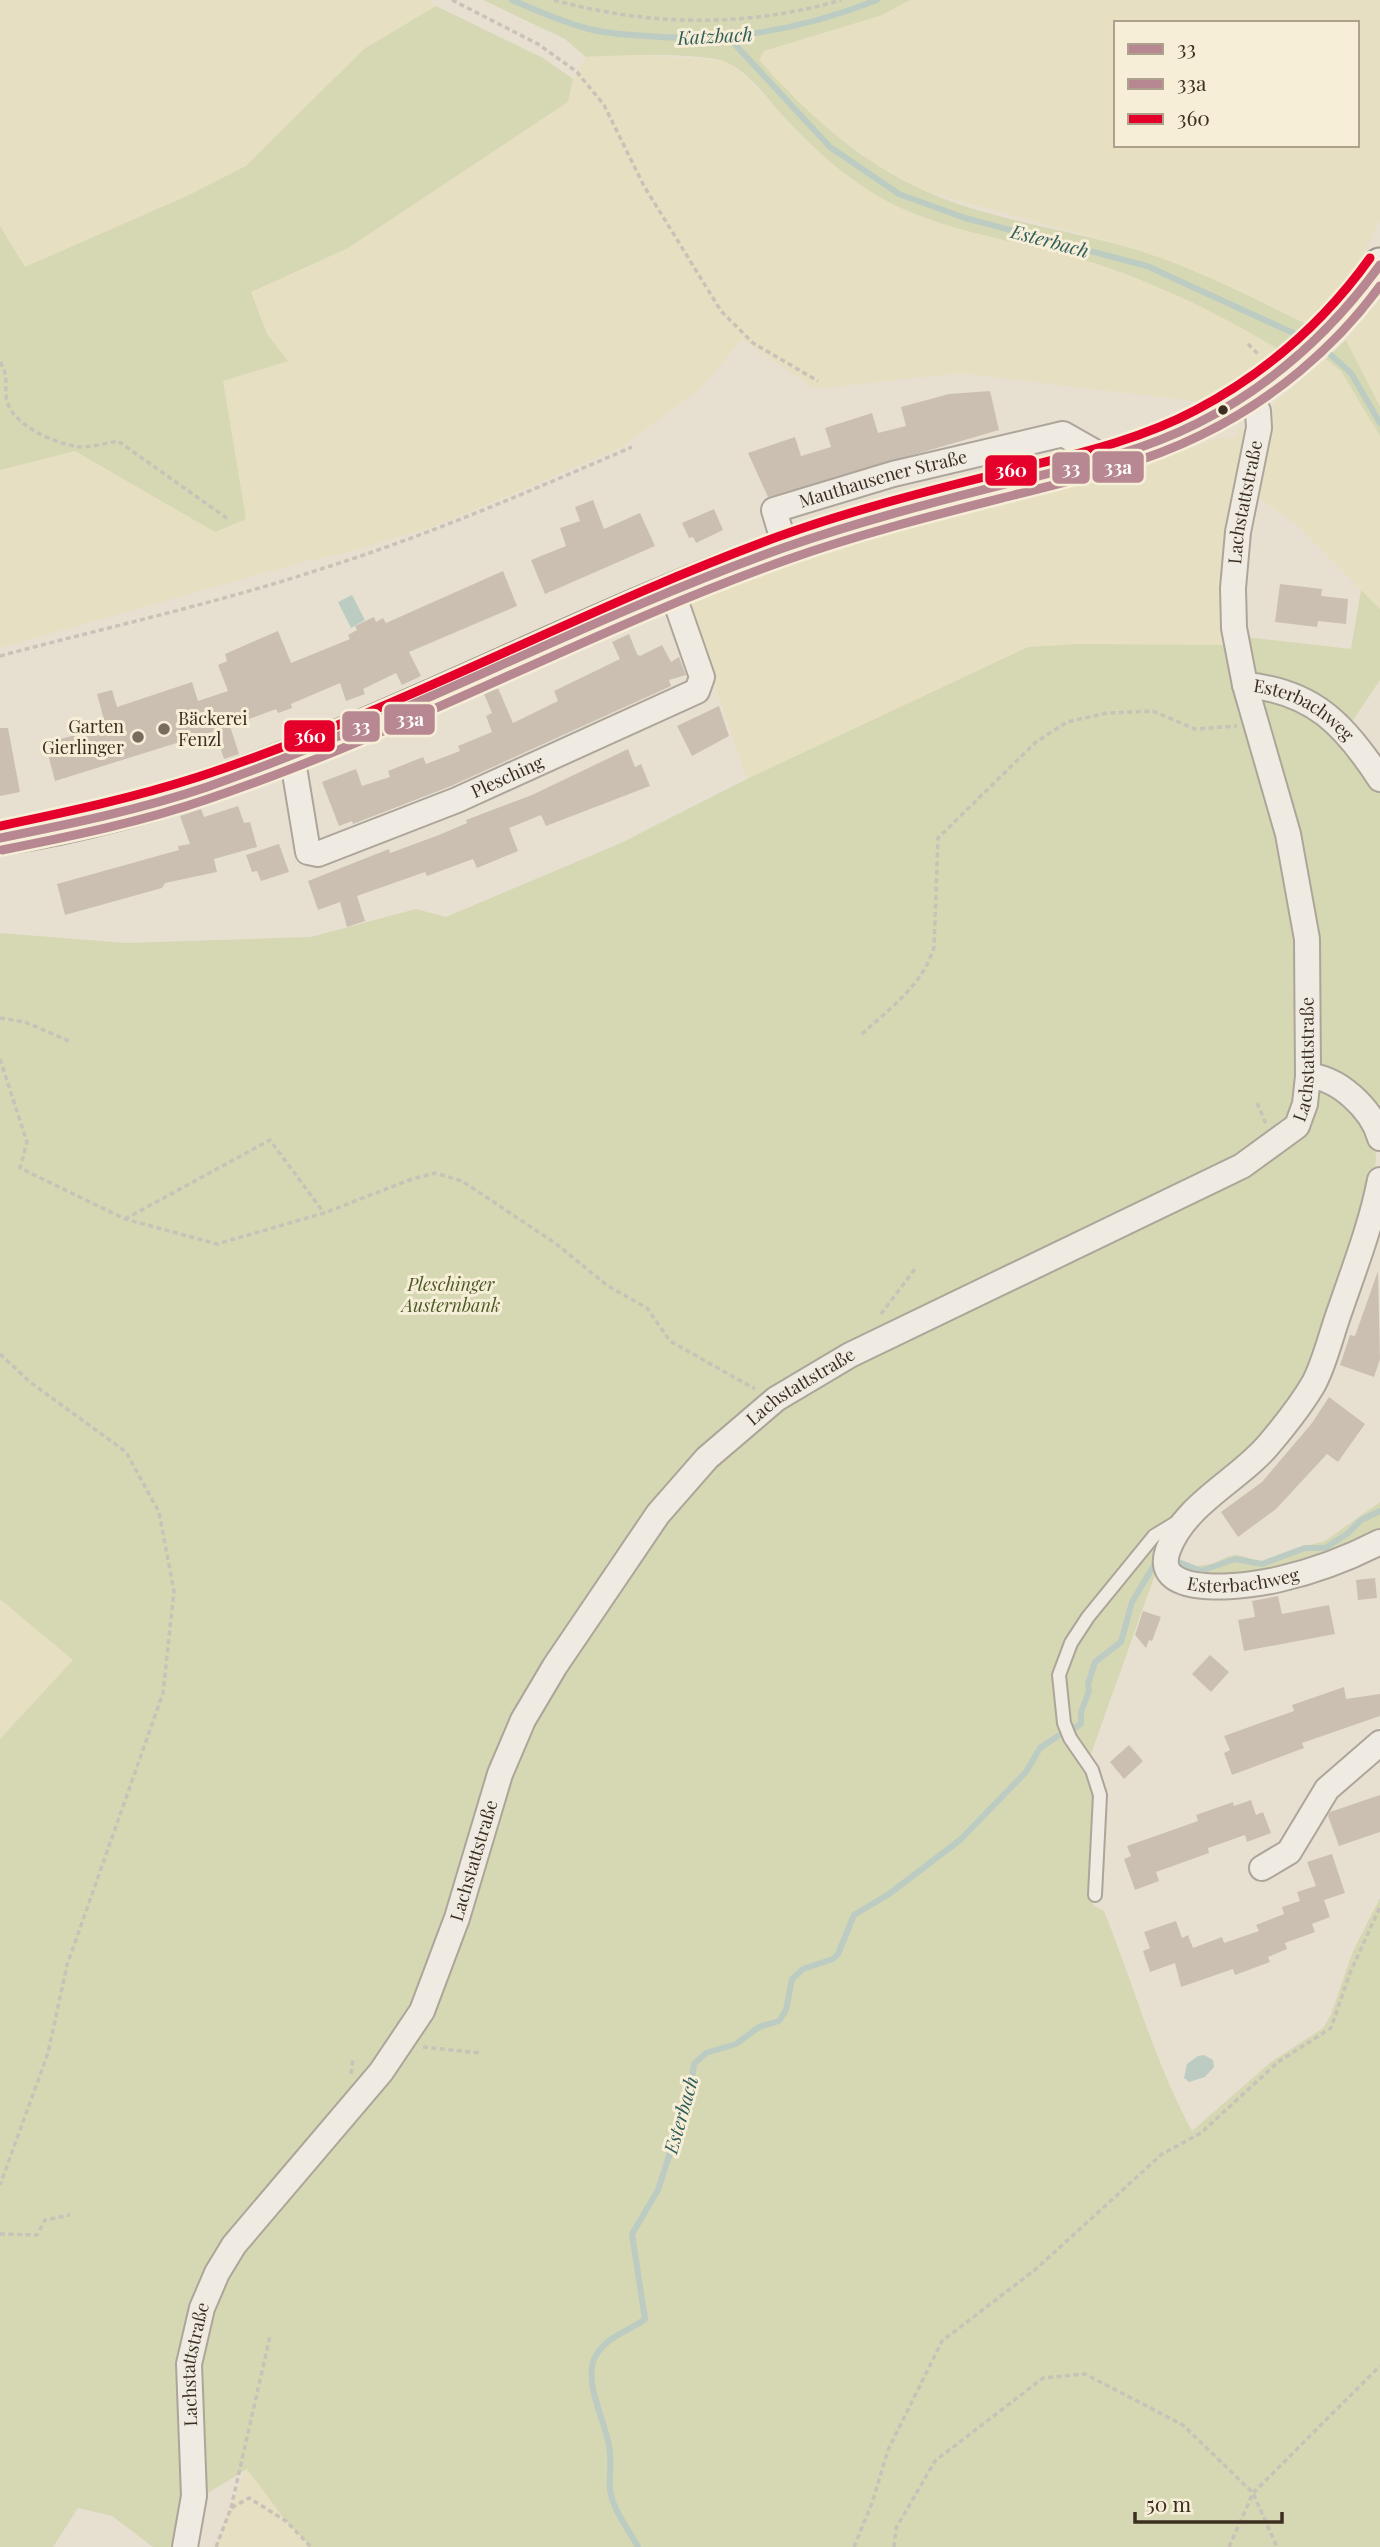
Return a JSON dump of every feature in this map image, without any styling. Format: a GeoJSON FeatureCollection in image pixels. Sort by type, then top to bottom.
{"type":"FeatureCollection","features":[{"type":"Feature","properties":{"kind":"main road","name":"Mauthausener Straße"},"geometry":{"type":"LineString","coordinates":[[672,590],[785,547],[902,511],[1107,459],[1167,438],[1247,395],[1295,358],[1326,330],[1378,271]]}},
{"type":"Feature","properties":{"kind":"main road"},"geometry":{"type":"LineString","coordinates":[[0,838],[121,811],[292,755],[672,590]]}},
{"type":"Feature","properties":{"kind":"street","name":"Lachstattstraße"},"geometry":{"type":"LineString","coordinates":[[185,2547],[194,2496],[189,2364],[202,2308],[216,2273],[234,2245],[405,2040],[437,1979],[500,1774],[523,1720],[555,1666],[658,1514],[706,1458],[776,1399],[925,1317],[1242,1166],[1297,1126],[1305,1104],[1308,1076],[1307,939],[1288,834],[1245,685],[1234,628],[1233,588],[1238,532],[1259,428],[1258,411],[1247,395]]}},
{"type":"Feature","properties":{"kind":"street","name":"Plesching"},"geometry":{"type":"LineString","coordinates":[[292,755],[308,852],[318,854],[457,800],[697,691],[702,677],[672,590]]}},
{"type":"Feature","properties":{"kind":"street","name":"Esterbachweg"},"geometry":{"type":"LineString","coordinates":[[1245,685],[1284,693],[1327,712],[1359,748],[1380,779]]}},
{"type":"Feature","properties":{"kind":"street"},"geometry":{"type":"LineString","coordinates":[[1308,1076],[1327,1080],[1348,1094],[1366,1112],[1380,1138]]}},
{"type":"Feature","properties":{"kind":"street"},"geometry":{"type":"LineString","coordinates":[[1191,1514],[1246,1469],[1269,1445],[1315,1381],[1367,1230],[1380,1180]]}},
{"type":"Feature","properties":{"kind":"street","name":"Esterbachweg"},"geometry":{"type":"LineString","coordinates":[[1191,1514],[1168,1552],[1167,1566],[1172,1576],[1184,1583],[1203,1586],[1281,1579],[1355,1555],[1380,1542]]}},
{"type":"Feature","properties":{"kind":"street"},"geometry":{"type":"LineString","coordinates":[[1262,1868],[1289,1852],[1327,1789],[1380,1743]]}},
{"type":"Feature","properties":{"kind":"lane"},"geometry":{"type":"LineString","coordinates":[[1096,1895],[1100,1795],[1092,1770],[1069,1738],[1064,1723],[1059,1675],[1070,1643],[1133,1560],[1154,1536],[1191,1514]]}},
{"type":"Feature","properties":{"kind":"path"},"geometry":{"type":"LineString","coordinates":[[452,0],[538,44],[577,72],[604,105],[644,186],[721,311],[753,343],[818,381]]}},
{"type":"Feature","properties":{"kind":"path"},"geometry":{"type":"LineString","coordinates":[[554,0],[634,17],[699,20],[764,18],[841,0]]}},
{"type":"Feature","properties":{"kind":"path"},"geometry":{"type":"LineString","coordinates":[[0,362],[7,373],[8,404],[22,423],[64,444],[83,447],[118,441],[228,519]]}},
{"type":"Feature","properties":{"kind":"path"},"geometry":{"type":"LineString","coordinates":[[0,656],[82,637],[323,569],[466,518],[632,447]]}},
{"type":"Feature","properties":{"kind":"path"},"geometry":{"type":"LineString","coordinates":[[862,1034],[917,982],[930,962],[934,947],[938,838],[1036,742],[1067,722],[1107,713],[1153,711],[1195,729],[1256,724]]}},
{"type":"Feature","properties":{"kind":"path"},"geometry":{"type":"LineString","coordinates":[[0,1018],[25,1023],[69,1041]]}},
{"type":"Feature","properties":{"kind":"path"},"geometry":{"type":"LineString","coordinates":[[0,1059],[27,1142],[20,1168],[125,1219],[217,1244],[324,1213],[436,1173],[462,1181],[555,1244],[608,1286],[647,1308],[670,1341],[736,1381],[776,1399]]}},
{"type":"Feature","properties":{"kind":"path"},"geometry":{"type":"LineString","coordinates":[[125,1219],[270,1140],[324,1213]]}},
{"type":"Feature","properties":{"kind":"path"},"geometry":{"type":"LineString","coordinates":[[874,1323],[915,1269]]}},
{"type":"Feature","properties":{"kind":"path"},"geometry":{"type":"LineString","coordinates":[[0,1354],[30,1382],[126,1452],[159,1512],[174,1591],[163,1693],[67,1965],[48,2053],[0,2185]]}},
{"type":"Feature","properties":{"kind":"path"},"geometry":{"type":"LineString","coordinates":[[853,2547],[872,2503],[888,2450],[942,2341],[1036,2269],[1162,2154],[1201,2133],[1278,2062],[1331,2028],[1350,1973],[1380,1908]]}},
{"type":"Feature","properties":{"kind":"path"},"geometry":{"type":"LineString","coordinates":[[405,2040],[430,2049],[480,2053]]}},
{"type":"Feature","properties":{"kind":"path"},"geometry":{"type":"LineString","coordinates":[[0,2234],[37,2235],[45,2220],[70,2215]]}},
{"type":"Feature","properties":{"kind":"path"},"geometry":{"type":"LineString","coordinates":[[216,2547],[231,2508],[270,2336]]}},
{"type":"Feature","properties":{"kind":"path"},"geometry":{"type":"LineString","coordinates":[[1229,2547],[1253,2493],[1380,2366]]}},
{"type":"Feature","properties":{"kind":"path"},"geometry":{"type":"LineString","coordinates":[[894,2547],[896,2528],[934,2461],[1043,2378],[1085,2374],[1183,2425],[1253,2493],[1277,2547]]}},
{"type":"Feature","properties":{"kind":"path"},"geometry":{"type":"LineString","coordinates":[[231,2508],[249,2498],[267,2507],[311,2547]]}},
{"type":"Feature","properties":{"kind":"shaded area"},"geometry":{"type":"Polygon","coordinates":[[[0,0],[429,0],[436,6],[364,49],[246,166],[187,196],[25,267],[0,226],[0,0]]]}},
{"type":"Feature","properties":{"kind":"shaded area"},"geometry":{"type":"Polygon","coordinates":[[[910,0],[1380,0],[1380,221],[1360,262],[1335,295],[1306,324],[1260,301],[1132,248],[927,192],[881,168],[840,139],[797,102],[758,60],[763,51],[882,15],[910,0]]]}},
{"type":"Feature","properties":{"kind":"shaded area"},"geometry":{"type":"Polygon","coordinates":[[[630,54],[726,61],[741,71],[796,130],[846,175],[883,199],[920,217],[1082,259],[1152,284],[1228,319],[1278,349],[1201,402],[960,373],[815,389],[742,339],[702,387],[622,447],[496,501],[426,529],[0,648],[0,470],[75,451],[215,532],[223,381],[287,361],[267,334],[251,292],[348,248],[568,102],[573,79],[586,57],[630,54]]]}},
{"type":"Feature","properties":{"kind":"shaded area"},"geometry":{"type":"Polygon","coordinates":[[[1380,300],[1380,407],[1346,340],[1380,300]]]}},
{"type":"Feature","properties":{"kind":"shaded area"},"geometry":{"type":"Polygon","coordinates":[[[1326,359],[1341,371],[1380,436],[1380,609],[1295,523],[1252,493],[1275,402],[1326,359]]]}},
{"type":"Feature","properties":{"kind":"shaded area"},"geometry":{"type":"Polygon","coordinates":[[[1240,427],[1247,431],[1228,645],[1080,644],[1028,648],[747,779],[686,603],[792,563],[871,539],[1104,478],[1223,437],[1226,440],[1238,434],[1237,429],[1240,427]]]}},
{"type":"Feature","properties":{"kind":"shaded area"},"geometry":{"type":"Polygon","coordinates":[[[352,595],[365,620],[351,628],[338,602],[352,595]]]}},
{"type":"Feature","properties":{"kind":"shaded area"},"geometry":{"type":"Polygon","coordinates":[[[0,1599],[73,1660],[0,1739],[0,1599]]]}},
{"type":"Feature","properties":{"kind":"shaded area"},"geometry":{"type":"Polygon","coordinates":[[[1204,2055],[1213,2060],[1214,2067],[1205,2077],[1189,2082],[1184,2078],[1187,2064],[1204,2055]]]}},
{"type":"Feature","properties":{"kind":"shaded area"},"geometry":{"type":"Polygon","coordinates":[[[246,2468],[286,2521],[311,2547],[215,2547],[246,2468]]]}},
{"type":"Feature","properties":{"kind":"green space"},"geometry":{"type":"Polygon","coordinates":[[[483,0],[910,0],[882,15],[764,51],[759,60],[795,99],[856,151],[925,191],[975,209],[1153,255],[1220,282],[1306,324],[1278,349],[1207,310],[1107,267],[930,220],[883,199],[831,163],[796,130],[752,80],[728,63],[681,56],[586,57],[565,39],[483,0]]]}},
{"type":"Feature","properties":{"kind":"green space"},"geometry":{"type":"Polygon","coordinates":[[[436,6],[543,58],[573,79],[568,102],[348,248],[251,292],[267,334],[288,361],[223,381],[246,519],[215,532],[75,451],[0,470],[0,226],[25,267],[187,196],[246,166],[364,49],[436,6]]]}},
{"type":"Feature","properties":{"kind":"green space"},"geometry":{"type":"Polygon","coordinates":[[[1346,340],[1380,407],[1380,436],[1341,371],[1326,359],[1346,340]]]}},
{"type":"Feature","properties":{"kind":"green space"},"geometry":{"type":"Polygon","coordinates":[[[1361,590],[1380,609],[1380,680],[1349,726],[1256,678],[1245,637],[1351,649],[1361,590]]]}},
{"type":"Feature","properties":{"kind":"green space","name":"Pleschinger Austernbank"},"geometry":{"type":"Polygon","coordinates":[[[1080,644],[1228,645],[1295,899],[1299,1099],[1288,1123],[1268,1141],[786,1385],[601,1577],[463,1869],[406,2024],[208,2273],[176,2547],[153,2547],[112,2516],[78,2508],[53,2547],[0,2547],[0,1739],[73,1660],[0,1599],[0,933],[126,943],[311,937],[416,909],[446,917],[621,843],[747,779],[1028,647],[1080,644]]]}},
{"type":"Feature","properties":{"kind":"green space"},"geometry":{"type":"Polygon","coordinates":[[[1255,692],[1317,710],[1380,786],[1380,1104],[1371,1108],[1317,1061],[1255,692]]]}},
{"type":"Feature","properties":{"kind":"green space"},"geometry":{"type":"Polygon","coordinates":[[[1314,1086],[1330,1088],[1374,1135],[1376,1159],[1372,1188],[1300,1392],[1157,1569],[1086,1768],[1097,1803],[1090,1893],[1094,1906],[1104,1911],[1166,2078],[1192,2131],[1271,2062],[1323,2028],[1330,2017],[1353,1951],[1380,1898],[1380,2547],[311,2547],[286,2521],[247,2469],[203,2496],[197,2363],[223,2276],[408,2046],[531,1717],[607,1598],[717,1458],[813,1387],[1269,1159],[1314,1086]]]}},
{"type":"Feature","properties":{"kind":"green space"},"geometry":{"type":"Polygon","coordinates":[[[1380,1502],[1380,1535],[1248,1579],[1178,1572],[1177,1559],[1195,1566],[1212,1564],[1229,1556],[1239,1555],[1261,1562],[1325,1541],[1380,1502]]]}},
{"type":"Feature","properties":{"kind":"building"},"geometry":{"type":"Polygon","coordinates":[[[990,391],[999,430],[768,497],[748,453],[795,437],[801,456],[831,447],[825,428],[872,413],[878,433],[906,426],[901,407],[949,394],[990,391]]]}},
{"type":"Feature","properties":{"kind":"building"},"geometry":{"type":"Polygon","coordinates":[[[593,500],[604,529],[640,513],[655,546],[545,594],[531,560],[566,546],[560,528],[580,521],[575,507],[593,500]]]}},
{"type":"Feature","properties":{"kind":"building"},"geometry":{"type":"Polygon","coordinates":[[[714,509],[723,530],[696,543],[693,537],[689,538],[682,523],[714,509]]]}},
{"type":"Feature","properties":{"kind":"building"},"geometry":{"type":"Polygon","coordinates":[[[503,571],[517,606],[409,652],[421,676],[402,685],[396,673],[363,689],[365,694],[346,701],[340,683],[291,704],[292,708],[278,713],[276,709],[230,726],[239,754],[224,759],[215,731],[55,781],[45,743],[106,727],[97,694],[112,690],[117,707],[192,682],[198,701],[228,691],[218,665],[227,661],[225,654],[278,631],[291,663],[350,639],[348,635],[357,630],[355,626],[374,617],[376,622],[383,618],[386,623],[503,571]]]}},
{"type":"Feature","properties":{"kind":"building"},"geometry":{"type":"Polygon","coordinates":[[[1280,584],[1322,589],[1321,596],[1348,599],[1346,624],[1318,621],[1317,627],[1275,622],[1280,584]]]}},
{"type":"Feature","properties":{"kind":"building"},"geometry":{"type":"Polygon","coordinates":[[[629,634],[637,654],[640,656],[662,645],[671,662],[679,657],[686,675],[669,680],[671,686],[451,786],[353,824],[352,821],[339,826],[322,782],[356,769],[362,786],[390,777],[388,771],[423,757],[426,764],[460,751],[458,746],[492,732],[486,716],[492,713],[484,694],[498,688],[513,723],[558,701],[554,691],[620,659],[612,642],[629,634]]]}},
{"type":"Feature","properties":{"kind":"building"},"geometry":{"type":"Polygon","coordinates":[[[719,706],[729,736],[692,756],[677,726],[719,706]]]}},
{"type":"Feature","properties":{"kind":"building"},"geometry":{"type":"Polygon","coordinates":[[[0,728],[8,728],[20,792],[0,796],[0,728]]]}},
{"type":"Feature","properties":{"kind":"building"},"geometry":{"type":"Polygon","coordinates":[[[628,749],[635,767],[641,764],[650,786],[546,826],[541,815],[509,828],[518,851],[477,868],[473,859],[427,876],[425,872],[357,896],[365,921],[347,927],[340,902],[318,910],[308,881],[389,849],[390,853],[439,835],[467,823],[466,820],[532,795],[628,749]]]}},
{"type":"Feature","properties":{"kind":"building"},"geometry":{"type":"Polygon","coordinates":[[[238,806],[244,823],[250,822],[257,847],[214,859],[217,872],[165,883],[162,888],[65,915],[57,884],[179,850],[178,846],[190,844],[180,816],[201,809],[204,817],[238,806]]]}},
{"type":"Feature","properties":{"kind":"building"},"geometry":{"type":"Polygon","coordinates":[[[279,844],[289,872],[261,881],[257,871],[252,872],[246,855],[279,844]]]}},
{"type":"Feature","properties":{"kind":"building"},"geometry":{"type":"Polygon","coordinates":[[[1378,1271],[1380,1359],[1374,1377],[1340,1365],[1350,1335],[1355,1336],[1378,1271]]]}},
{"type":"Feature","properties":{"kind":"building"},"geometry":{"type":"Polygon","coordinates":[[[1329,1397],[1365,1424],[1338,1462],[1327,1454],[1276,1509],[1238,1537],[1221,1512],[1262,1482],[1312,1423],[1329,1397]]]}},
{"type":"Feature","properties":{"kind":"building"},"geometry":{"type":"Polygon","coordinates":[[[1375,1578],[1377,1598],[1358,1600],[1356,1580],[1375,1578]]]}},
{"type":"Feature","properties":{"kind":"building"},"geometry":{"type":"Polygon","coordinates":[[[1278,1596],[1282,1614],[1329,1605],[1335,1634],[1244,1651],[1238,1620],[1255,1617],[1252,1601],[1278,1596]]]}},
{"type":"Feature","properties":{"kind":"building"},"geometry":{"type":"Polygon","coordinates":[[[1143,1611],[1161,1617],[1152,1641],[1149,1640],[1146,1648],[1135,1635],[1143,1611]]]}},
{"type":"Feature","properties":{"kind":"building"},"geometry":{"type":"Polygon","coordinates":[[[1210,1655],[1229,1672],[1211,1692],[1192,1674],[1210,1655]]]}},
{"type":"Feature","properties":{"kind":"building"},"geometry":{"type":"Polygon","coordinates":[[[1344,1687],[1346,1699],[1380,1694],[1380,1716],[1302,1743],[1304,1748],[1232,1775],[1224,1753],[1230,1750],[1224,1736],[1294,1711],[1292,1705],[1344,1687]]]}},
{"type":"Feature","properties":{"kind":"building"},"geometry":{"type":"Polygon","coordinates":[[[1129,1745],[1143,1761],[1124,1779],[1110,1762],[1129,1745]]]}},
{"type":"Feature","properties":{"kind":"building"},"geometry":{"type":"Polygon","coordinates":[[[1380,1795],[1380,1832],[1339,1846],[1328,1816],[1330,1812],[1380,1795]]]}},
{"type":"Feature","properties":{"kind":"building"},"geometry":{"type":"Polygon","coordinates":[[[1251,1800],[1256,1815],[1263,1812],[1271,1833],[1247,1842],[1245,1835],[1208,1848],[1209,1853],[1156,1872],[1159,1881],[1135,1890],[1124,1859],[1131,1856],[1127,1846],[1198,1821],[1196,1815],[1233,1802],[1234,1806],[1251,1800]]]}},
{"type":"Feature","properties":{"kind":"building"},"geometry":{"type":"Polygon","coordinates":[[[1332,1854],[1345,1893],[1324,1900],[1330,1917],[1312,1924],[1315,1932],[1285,1943],[1287,1949],[1268,1957],[1270,1962],[1235,1975],[1233,1969],[1181,1987],[1175,1963],[1150,1972],[1143,1951],[1150,1948],[1144,1932],[1176,1921],[1182,1938],[1188,1935],[1193,1948],[1222,1937],[1224,1943],[1259,1931],[1256,1925],[1284,1914],[1282,1907],[1300,1901],[1297,1892],[1316,1886],[1307,1862],[1332,1854]]]}},
{"type":"Feature","properties":{"kind":"waterway","name":"Katzbach"},"geometry":{"type":"LineString","coordinates":[[512,0],[590,29],[676,38],[763,32],[820,19],[877,0]]}},
{"type":"Feature","properties":{"kind":"waterway","name":"Esterbach"},"geometry":{"type":"LineString","coordinates":[[729,38],[830,147],[899,194],[965,218],[1147,266],[1304,338]]}},
{"type":"Feature","properties":{"kind":"waterway","name":"Esterbach"},"geometry":{"type":"LineString","coordinates":[[1323,348],[1351,373],[1380,423]]}},
{"type":"Feature","properties":{"kind":"waterway","name":"Esterbach"},"geometry":{"type":"LineString","coordinates":[[1176,1561],[1201,1571],[1235,1559],[1262,1564],[1305,1548],[1325,1548],[1347,1534],[1361,1520],[1380,1511]]}},
{"type":"Feature","properties":{"kind":"waterway","name":"Esterbach"},"geometry":{"type":"LineString","coordinates":[[1076,1727],[1081,1724],[1081,1712],[1095,1662],[1121,1642],[1132,1602],[1156,1562]]}},
{"type":"Feature","properties":{"kind":"waterway","name":"Esterbach"},"geometry":{"type":"LineString","coordinates":[[638,2547],[611,2497],[610,2452],[593,2389],[592,2367],[595,2357],[605,2344],[645,2319],[632,2234],[658,2190],[690,2091],[694,2064],[706,2053],[736,2044],[759,2027],[779,2021],[786,2010],[792,1979],[803,1969],[833,1959],[838,1954],[854,1915],[889,1894],[960,1840],[1026,1772],[1040,1748],[1058,1736]]}},
{"type":"Feature","properties":{"kind":"transit line","name":"360"},"geometry":{"type":"LineString","coordinates":[[0,826],[149,792],[272,751],[345,722],[704,565],[805,527],[892,501],[1081,453],[1174,421],[1222,395],[1270,363],[1333,304],[1370,258]]}},
{"type":"Feature","properties":{"kind":"transit line","name":"33"},"geometry":{"type":"LineString","coordinates":[[0,838],[130,810],[207,787],[280,760],[638,605],[783,548],[896,513],[1106,458],[1176,434],[1250,392],[1298,355],[1342,312],[1380,265]]}},
{"type":"Feature","properties":{"kind":"transit line","name":"33a"},"geometry":{"type":"LineString","coordinates":[[2,850],[157,815],[282,772],[355,743],[643,617],[789,559],[901,524],[1109,470],[1179,445],[1227,421],[1276,390],[1322,352],[1380,286]]}},
{"type":"Feature","properties":{"kind":"place","name":"Bäckerei Fenzl"},"geometry":{"type":"Point","coordinates":[164,729]}},
{"type":"Feature","properties":{"kind":"place","name":"Garten Gierlinger"},"geometry":{"type":"Point","coordinates":[138,737]}}]}
